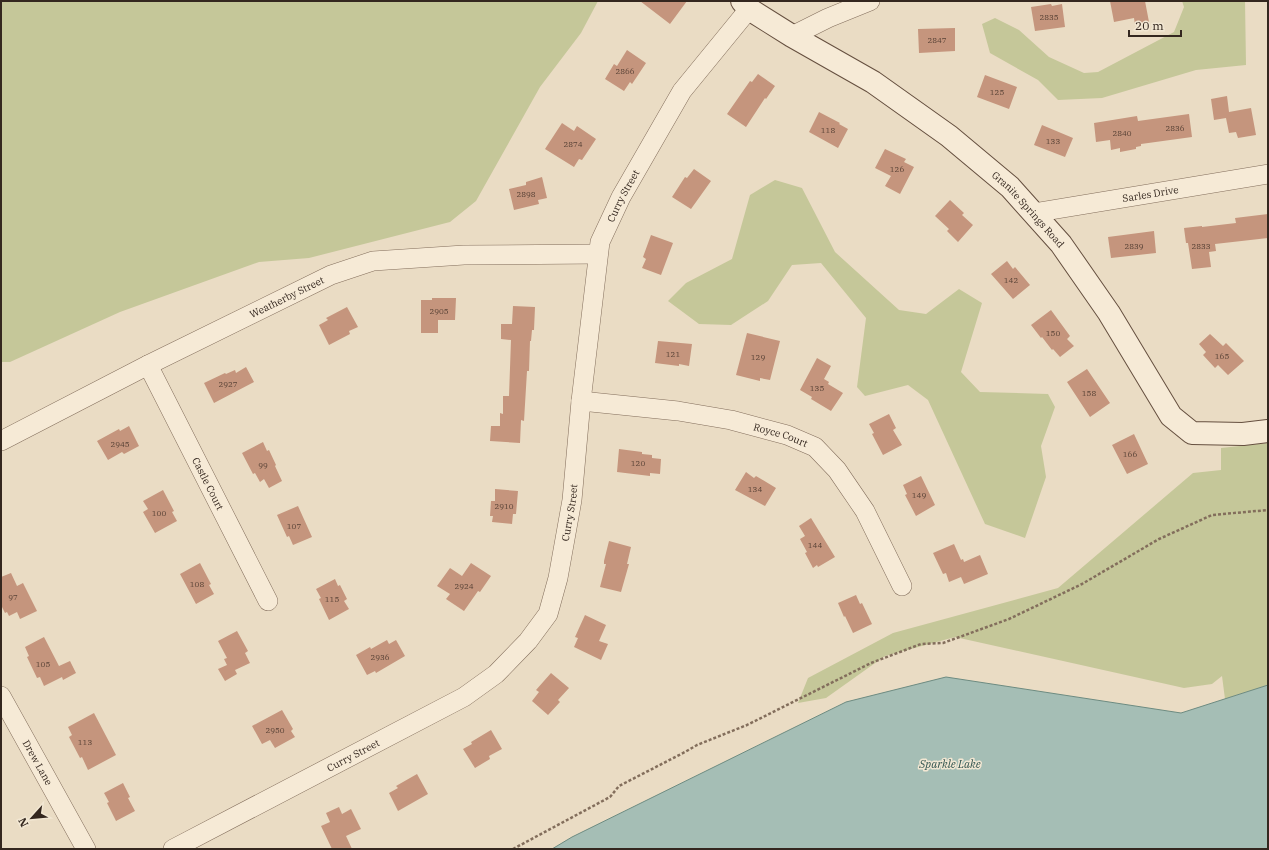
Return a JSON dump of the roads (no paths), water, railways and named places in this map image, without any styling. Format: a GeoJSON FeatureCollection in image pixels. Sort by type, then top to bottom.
{"type":"FeatureCollection","features":[{"type":"Feature","properties":{"kind":"street"},"geometry":{"type":"LineString","coordinates":[[792,36],[828,18],[870,1]]}},
{"type":"Feature","properties":{"kind":"street","name":"Granite Springs Road"},"geometry":{"type":"LineString","coordinates":[[746,5],[792,36],[873,82],[949,136],[1010,187],[1061,244],[1109,313],[1171,416],[1192,433],[1243,434],[1268,431]]}},
{"type":"Feature","properties":{"kind":"street","name":"Curry Street"},"geometry":{"type":"LineString","coordinates":[[173,849],[464,697],[496,674],[528,641],[548,614],[558,578],[572,500],[581,401],[600,242],[621,197],[682,91],[746,5]]}},
{"type":"Feature","properties":{"kind":"street","name":"Sarles Drive"},"geometry":{"type":"LineString","coordinates":[[1033,213],[1268,174]]}},
{"type":"Feature","properties":{"kind":"street","name":"Weatherby Street"},"geometry":{"type":"LineString","coordinates":[[1,441],[148,365],[331,275],[373,261],[464,255],[598,254]]}},
{"type":"Feature","properties":{"kind":"street","name":"Castle Court"},"geometry":{"type":"LineString","coordinates":[[148,365],[268,601]]}},
{"type":"Feature","properties":{"kind":"street","name":"Royce Court"},"geometry":{"type":"LineString","coordinates":[[581,401],[678,411],[731,420],[787,435],[815,447],[837,470],[865,511],[902,586]]}},
{"type":"Feature","properties":{"kind":"street","name":"Drew Lane"},"geometry":{"type":"LineString","coordinates":[[1,696],[86,849]]}},
{"type":"Feature","properties":{"kind":"water","name":"Sparkle Lake"},"geometry":{"type":"Polygon","coordinates":[[[946,677],[1181,713],[1268,685],[1268,849],[552,849],[572,837],[846,702],[946,677]]]}}]}
